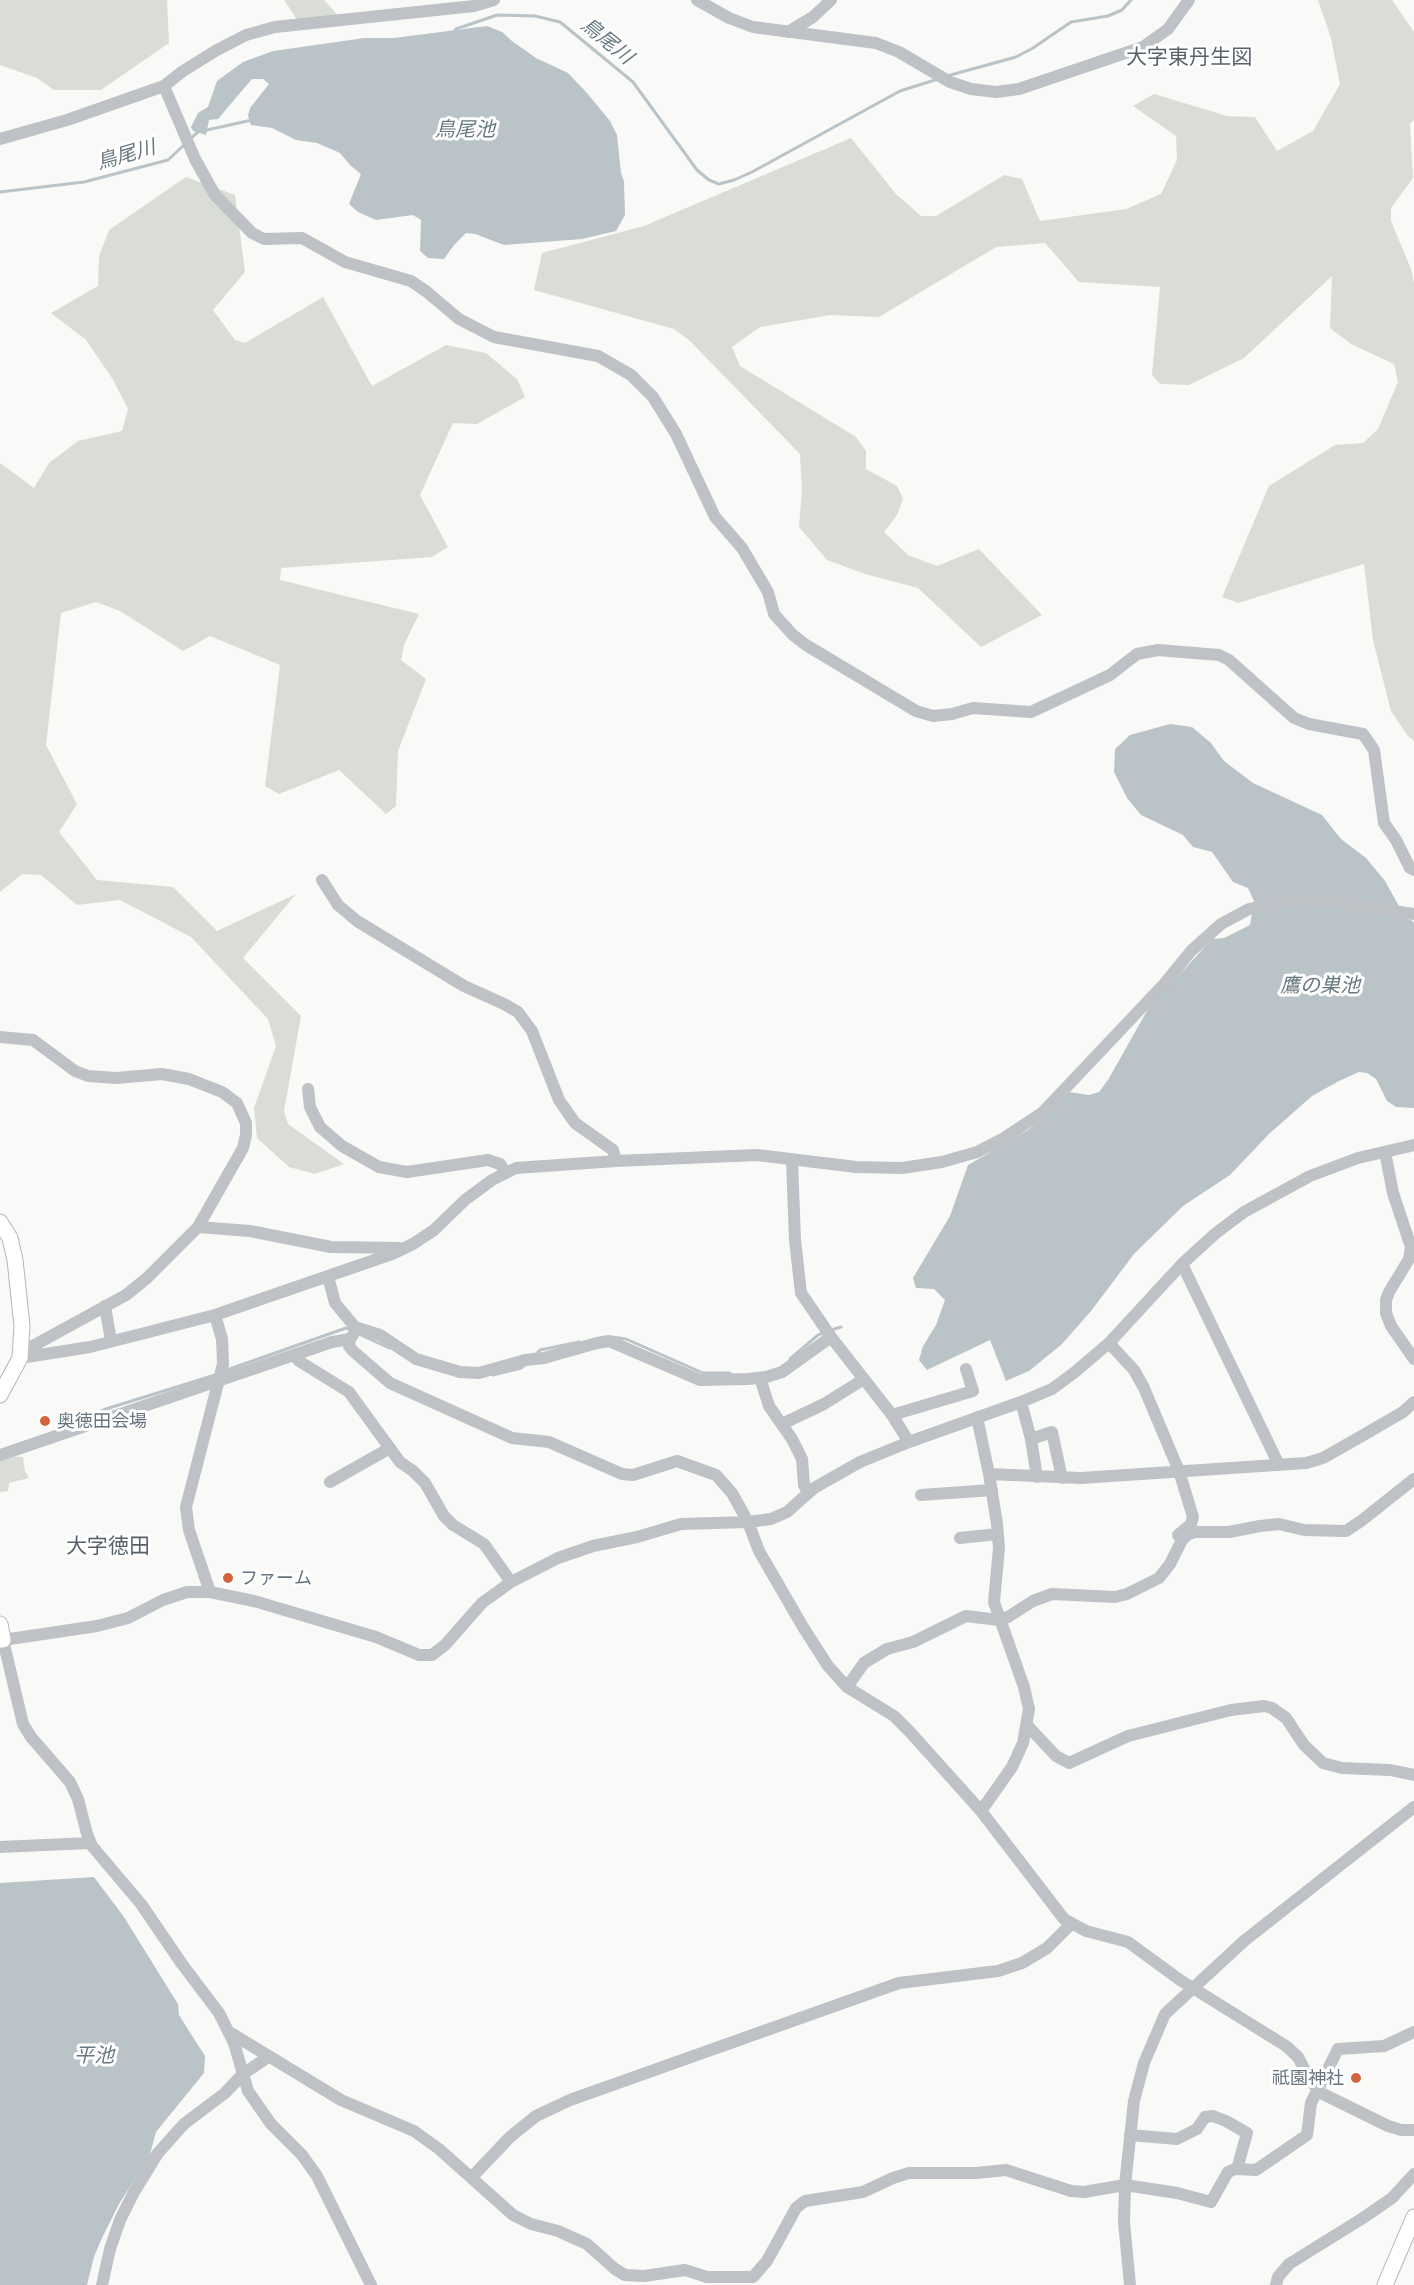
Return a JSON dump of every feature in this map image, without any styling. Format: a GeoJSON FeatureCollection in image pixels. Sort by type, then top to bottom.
{"type":"FeatureCollection","features":[{"type":"Feature","properties":{"kind":"main road"},"geometry":{"type":"LineString","coordinates":[[0,1222],[10,1238],[15,1260],[22,1326],[20,1355],[0,1395]]}},
{"type":"Feature","properties":{"kind":"main road"},"geometry":{"type":"LineString","coordinates":[[0,1624],[1,1640]]}},
{"type":"Feature","properties":{"kind":"main road"},"geometry":{"type":"LineString","coordinates":[[1385,2285],[1414,2217]]}},
{"type":"Feature","properties":{"kind":"street"},"geometry":{"type":"LineString","coordinates":[[0,139],[67,120],[164,86],[183,71],[246,35],[275,27],[474,6],[494,0]]}},
{"type":"Feature","properties":{"kind":"street"},"geometry":{"type":"LineString","coordinates":[[697,0],[745,24],[876,43],[899,52],[950,82],[971,89],[996,92],[1019,89],[1143,47],[1168,29],[1189,0]]}},
{"type":"Feature","properties":{"kind":"street"},"geometry":{"type":"LineString","coordinates":[[788,32],[813,18],[831,0]]}},
{"type":"Feature","properties":{"kind":"street"},"geometry":{"type":"LineString","coordinates":[[164,86],[195,159],[215,195],[252,233],[264,239],[302,238],[345,262],[411,281],[459,319],[494,337],[598,357],[631,375],[653,397],[675,434],[715,517],[742,548],[768,592],[774,614],[793,635],[806,645],[916,711],[933,716],[973,708],[1031,712],[1110,675],[1137,654],[1158,650],[1220,655],[1229,660],[1294,718],[1309,724],[1363,734],[1374,750],[1384,823],[1396,840],[1410,868],[1414,870]]}},
{"type":"Feature","properties":{"kind":"street"},"geometry":{"type":"LineString","coordinates":[[322,880],[338,905],[357,921],[464,986],[518,1012],[532,1031],[559,1100],[575,1123],[613,1150],[616,1161]]}},
{"type":"Feature","properties":{"kind":"street"},"geometry":{"type":"LineString","coordinates":[[20,1355],[111,1341],[215,1315],[404,1248],[434,1230],[465,1200],[492,1180],[516,1168],[757,1155],[856,1167],[902,1168],[942,1162],[977,1152],[1004,1138],[1042,1113],[1165,983],[1191,951],[1221,924],[1249,909],[1276,901],[1307,899],[1414,914]]}},
{"type":"Feature","properties":{"kind":"street"},"geometry":{"type":"LineString","coordinates":[[0,1037],[33,1040],[75,1071],[88,1076],[116,1078],[143,1074],[177,1075],[222,1092],[237,1103],[246,1123],[243,1148],[198,1227],[147,1278],[126,1294],[20,1355]]}},
{"type":"Feature","properties":{"kind":"street"},"geometry":{"type":"LineString","coordinates":[[308,1089],[310,1107],[320,1127],[342,1146],[379,1167],[407,1172],[488,1160],[496,1161],[506,1173]]}},
{"type":"Feature","properties":{"kind":"street"},"geometry":{"type":"LineString","coordinates":[[371,2285],[317,2176],[302,2155],[260,2110],[248,2091],[237,2050],[219,2013],[141,1904],[90,1843],[78,1799],[70,1782],[31,1737],[23,1724],[1,1640],[97,1626],[128,1618],[163,1600],[187,1592],[210,1592],[254,1601],[376,1637],[424,1656],[436,1653],[482,1603],[511,1582],[558,1558],[593,1546],[637,1537],[681,1524],[771,1519],[787,1512],[814,1488],[860,1462],[1052,1389],[1076,1372],[1109,1343],[1182,1264],[1216,1233],[1244,1212],[1310,1176],[1358,1158],[1414,1145]]}},
{"type":"Feature","properties":{"kind":"street"},"geometry":{"type":"LineString","coordinates":[[1385,1152],[1394,1193],[1411,1247],[1409,1259],[1389,1292],[1386,1300],[1386,1313],[1391,1326],[1414,1359]]}},
{"type":"Feature","properties":{"kind":"street"},"geometry":{"type":"LineString","coordinates":[[792,1160],[795,1240],[801,1290],[831,1337],[892,1415],[909,1442]]}},
{"type":"Feature","properties":{"kind":"street"},"geometry":{"type":"LineString","coordinates":[[198,1227],[250,1232],[331,1246],[404,1248]]}},
{"type":"Feature","properties":{"kind":"street"},"geometry":{"type":"LineString","coordinates":[[1182,1264],[1279,1465]]}},
{"type":"Feature","properties":{"kind":"street"},"geometry":{"type":"LineString","coordinates":[[328,1276],[335,1304],[352,1333],[349,1346],[390,1383],[512,1438],[549,1442],[622,1474],[633,1474],[677,1461],[716,1475],[732,1493],[748,1522],[759,1551],[803,1628],[828,1666],[847,1687],[894,1716],[981,1811],[1064,1919],[1086,1931],[1128,1942],[1191,1988],[1212,1998],[1244,2022],[1286,2046],[1298,2057],[1318,2091],[1388,2126],[1401,2130],[1414,2130]]}},
{"type":"Feature","properties":{"kind":"street"},"geometry":{"type":"LineString","coordinates":[[105,1306],[111,1341]]}},
{"type":"Feature","properties":{"kind":"street"},"geometry":{"type":"LineString","coordinates":[[210,1592],[189,1530],[186,1507],[224,1356],[215,1315]]}},
{"type":"Feature","properties":{"kind":"street"},"geometry":{"type":"LineString","coordinates":[[0,1455],[332,1342],[352,1333],[380,1335],[416,1359],[460,1372],[479,1373],[609,1341],[700,1380],[759,1378],[782,1372],[831,1337]]}},
{"type":"Feature","properties":{"kind":"street"},"geometry":{"type":"LineString","coordinates":[[1109,1343],[1134,1370],[1144,1388],[1179,1471],[1192,1522],[1173,1541],[1174,1554]]}},
{"type":"Feature","properties":{"kind":"street"},"geometry":{"type":"LineString","coordinates":[[294,1355],[299,1361],[345,1388],[356,1399],[400,1462],[414,1471],[425,1483],[449,1521],[484,1544],[511,1582]]}},
{"type":"Feature","properties":{"kind":"street"},"geometry":{"type":"LineString","coordinates":[[892,1415],[974,1390],[966,1369]]}},
{"type":"Feature","properties":{"kind":"street"},"geometry":{"type":"LineString","coordinates":[[759,1378],[769,1406],[802,1459],[803,1478],[808,1493]]}},
{"type":"Feature","properties":{"kind":"street"},"geometry":{"type":"LineString","coordinates":[[782,1424],[824,1404],[864,1379]]}},
{"type":"Feature","properties":{"kind":"street"},"geometry":{"type":"LineString","coordinates":[[1022,1402],[1037,1477]]}},
{"type":"Feature","properties":{"kind":"street"},"geometry":{"type":"LineString","coordinates":[[989,1474],[1062,1478],[1306,1463],[1323,1458],[1403,1412],[1414,1402]]}},
{"type":"Feature","properties":{"kind":"street"},"geometry":{"type":"LineString","coordinates":[[977,1417],[992,1490],[998,1534],[999,1548],[994,1602],[1024,1687],[1029,1709],[1023,1743],[1012,1767],[981,1811]]}},
{"type":"Feature","properties":{"kind":"street"},"geometry":{"type":"LineString","coordinates":[[1031,1439],[1052,1432],[1062,1478]]}},
{"type":"Feature","properties":{"kind":"street"},"geometry":{"type":"LineString","coordinates":[[330,1482],[390,1448]]}},
{"type":"Feature","properties":{"kind":"street"},"geometry":{"type":"LineString","coordinates":[[847,1687],[864,1663],[887,1649],[913,1642],[966,1616],[999,1620],[1013,1615],[1033,1601],[1052,1594],[1115,1597],[1127,1594],[1159,1578],[1184,1538],[1195,1532],[1229,1532],[1279,1524],[1304,1530],[1346,1531],[1414,1479]]}},
{"type":"Feature","properties":{"kind":"street"},"geometry":{"type":"LineString","coordinates":[[921,1495],[992,1490]]}},
{"type":"Feature","properties":{"kind":"street"},"geometry":{"type":"LineString","coordinates":[[960,1538],[998,1534]]}},
{"type":"Feature","properties":{"kind":"street"},"geometry":{"type":"LineString","coordinates":[[1027,1725],[1056,1756],[1069,1763],[1128,1736],[1231,1710],[1263,1706],[1272,1708],[1286,1718],[1304,1745],[1323,1763],[1342,1768],[1390,1770],[1414,1775]]}},
{"type":"Feature","properties":{"kind":"street"},"geometry":{"type":"LineString","coordinates":[[1130,2285],[1124,2222],[1125,2186],[1134,2101],[1153,2039],[1165,2014],[1244,1941],[1414,1807]]}},
{"type":"Feature","properties":{"kind":"street"},"geometry":{"type":"LineString","coordinates":[[0,1847],[90,1843]]}},
{"type":"Feature","properties":{"kind":"street"},"geometry":{"type":"LineString","coordinates":[[472,2177],[510,2137],[536,2116],[570,2100],[899,1983],[998,1971],[1022,1963],[1047,1948],[1071,1924]]}},
{"type":"Feature","properties":{"kind":"street"},"geometry":{"type":"LineString","coordinates":[[229,2031],[341,2100],[414,2131],[472,2177],[513,2215],[531,2224],[558,2231],[587,2244],[615,2269],[642,2281],[685,2270],[707,2277],[755,2281],[796,2208],[805,2201],[863,2192],[909,2173],[976,2173],[1006,2170],[1071,2191],[1084,2192],[1125,2186],[1177,2193],[1208,2203],[1214,2199],[1225,2175],[1232,2170],[1256,2170],[1307,2135],[1309,2110],[1336,2052],[1341,2047],[1384,2046],[1414,2032]]}},
{"type":"Feature","properties":{"kind":"street"},"geometry":{"type":"LineString","coordinates":[[102,2285],[114,2235],[146,2170],[175,2133],[225,2093],[243,2074],[268,2057]]}},
{"type":"Feature","properties":{"kind":"street"},"geometry":{"type":"LineString","coordinates":[[1130,2135],[1177,2139],[1197,2129],[1205,2117],[1213,2116],[1247,2133],[1237,2169]]}},
{"type":"Feature","properties":{"kind":"street"},"geometry":{"type":"LineString","coordinates":[[1276,2285],[1278,2277],[1289,2264],[1355,2224],[1392,2198],[1414,2174]]}},
{"type":"Feature","properties":{"kind":"shaded area"},"geometry":{"type":"Polygon","coordinates":[[[0,0],[167,0],[169,43],[101,90],[54,90],[37,78],[0,65],[0,0]]]}},
{"type":"Feature","properties":{"kind":"shaded area"},"geometry":{"type":"Polygon","coordinates":[[[284,0],[324,0],[344,22],[301,26],[284,0]]]}},
{"type":"Feature","properties":{"kind":"shaded area"},"geometry":{"type":"Polygon","coordinates":[[[1318,0],[1392,0],[1414,32],[1414,120],[1410,124],[1413,178],[1391,208],[1391,221],[1411,269],[1414,283],[1414,741],[1391,711],[1373,640],[1364,564],[1238,603],[1222,597],[1269,486],[1335,445],[1363,443],[1378,429],[1398,382],[1394,364],[1351,344],[1330,328],[1332,276],[1244,358],[1189,385],[1160,384],[1152,375],[1160,287],[1079,282],[1045,243],[996,247],[879,317],[830,315],[760,327],[732,347],[740,366],[856,437],[866,451],[866,469],[897,486],[903,499],[897,515],[884,532],[908,555],[937,566],[979,549],[1042,615],[981,647],[918,588],[865,574],[827,560],[799,527],[802,490],[800,454],[689,340],[674,329],[534,290],[542,253],[644,226],[851,138],[896,194],[921,216],[936,216],[1004,175],[1022,179],[1040,221],[1126,209],[1161,194],[1177,160],[1176,136],[1133,106],[1154,94],[1227,116],[1255,117],[1277,151],[1313,131],[1340,84],[1331,38],[1318,0]]]}},
{"type":"Feature","properties":{"kind":"shaded area"},"geometry":{"type":"Polygon","coordinates":[[[186,177],[235,195],[245,272],[213,310],[235,340],[245,343],[323,297],[372,386],[446,345],[486,353],[517,379],[525,397],[477,424],[453,423],[420,495],[448,547],[432,557],[281,568],[280,580],[419,614],[404,645],[401,660],[426,679],[398,751],[396,806],[386,814],[339,770],[279,794],[265,786],[280,665],[210,636],[183,651],[120,611],[96,602],[61,613],[46,745],[77,804],[59,832],[97,880],[173,887],[217,931],[296,894],[243,958],[301,1016],[284,1111],[288,1124],[344,1164],[315,1174],[289,1167],[257,1138],[254,1108],[276,1046],[268,1019],[191,937],[120,900],[77,905],[41,875],[22,874],[0,892],[0,463],[34,488],[49,463],[78,441],[122,431],[128,409],[112,378],[86,340],[51,313],[98,286],[99,256],[109,230],[186,177]]]}},
{"type":"Feature","properties":{"kind":"shaded area"},"geometry":{"type":"Polygon","coordinates":[[[0,1457],[23,1457],[25,1471],[29,1478],[9,1483],[8,1491],[0,1492],[0,1457]]]}},
{"type":"Feature","properties":{"kind":"water","name":"鳥尾池"},"geometry":{"type":"Polygon","coordinates":[[[487,26],[502,32],[536,58],[568,73],[610,121],[617,135],[624,181],[625,215],[616,231],[582,239],[504,245],[466,233],[444,259],[428,258],[420,251],[421,220],[413,215],[376,220],[358,212],[349,204],[361,174],[340,153],[317,143],[296,140],[272,128],[251,125],[248,116],[250,108],[269,84],[263,79],[252,79],[218,119],[209,120],[206,135],[193,131],[191,127],[198,113],[208,107],[217,81],[243,62],[273,51],[364,38],[394,38],[487,26]]]}},
{"type":"Feature","properties":{"kind":"water","name":"鷹の巣池"},"geometry":{"type":"Polygon","coordinates":[[[1170,724],[1192,727],[1211,743],[1224,761],[1253,783],[1322,815],[1341,839],[1366,858],[1385,881],[1405,917],[1414,922],[1414,1108],[1396,1107],[1387,1101],[1376,1079],[1367,1073],[1359,1072],[1339,1081],[1312,1096],[1269,1134],[1230,1175],[1183,1206],[1134,1254],[1091,1311],[1062,1344],[1029,1371],[1006,1381],[990,1340],[927,1370],[919,1360],[923,1346],[936,1325],[945,1300],[934,1289],[916,1288],[913,1278],[950,1216],[968,1165],[1028,1130],[1047,1116],[1069,1092],[1089,1095],[1099,1092],[1148,1009],[1212,939],[1224,938],[1250,925],[1254,901],[1248,888],[1233,882],[1212,852],[1193,847],[1183,835],[1141,815],[1127,798],[1114,772],[1115,749],[1130,735],[1170,724]]]}},
{"type":"Feature","properties":{"kind":"water","name":"平池"},"geometry":{"type":"Polygon","coordinates":[[[94,1877],[124,1917],[178,2004],[179,2015],[205,2056],[204,2073],[156,2132],[148,2162],[119,2204],[102,2238],[94,2257],[87,2285],[0,2285],[0,1883],[94,1877]]]}},
{"type":"Feature","properties":{"kind":"waterway","name":"鳥尾川"},"geometry":{"type":"LineString","coordinates":[[947,76],[1016,57],[1071,22],[1108,16],[1122,10],[1131,0]]}},
{"type":"Feature","properties":{"kind":"waterway","name":"鳥尾川"},"geometry":{"type":"LineString","coordinates":[[454,32],[456,29],[497,15],[535,16],[560,22],[633,82],[697,170],[709,180],[719,184],[752,172],[900,91],[938,79]]}},
{"type":"Feature","properties":{"kind":"waterway","name":"鳥尾川"},"geometry":{"type":"LineString","coordinates":[[191,138],[198,132],[252,120]]}},
{"type":"Feature","properties":{"kind":"waterway","name":"鳥尾川"},"geometry":{"type":"LineString","coordinates":[[0,192],[84,182],[168,160],[184,145]]}},
{"type":"Feature","properties":{"kind":"waterway"},"geometry":{"type":"LineString","coordinates":[[831,1330],[841,1327]]}},
{"type":"Feature","properties":{"kind":"waterway"},"geometry":{"type":"LineString","coordinates":[[224,1371],[346,1328],[389,1348]]}},
{"type":"Feature","properties":{"kind":"waterway"},"geometry":{"type":"LineString","coordinates":[[790,1359],[818,1335],[825,1332]]}},
{"type":"Feature","properties":{"kind":"waterway"},"geometry":{"type":"LineString","coordinates":[[612,1337],[626,1339],[703,1373],[730,1373]]}},
{"type":"Feature","properties":{"kind":"waterway"},"geometry":{"type":"LineString","coordinates":[[535,1355],[540,1350],[579,1342]]}},
{"type":"Feature","properties":{"kind":"waterway"},"geometry":{"type":"LineString","coordinates":[[493,1375],[521,1368],[526,1364]]}},
{"type":"Feature","properties":{"kind":"waterway"},"geometry":{"type":"LineString","coordinates":[[68,1425],[106,1409],[215,1375]]}},
{"type":"Feature","properties":{"kind":"place","name":"奥徳田会場"},"geometry":{"type":"Point","coordinates":[45,1421]}},
{"type":"Feature","properties":{"kind":"place","name":"ファーム"},"geometry":{"type":"Point","coordinates":[228,1578]}},
{"type":"Feature","properties":{"kind":"place","name":"祇園神社"},"geometry":{"type":"Point","coordinates":[1356,2078]}},
{"type":"Feature","properties":{"kind":"district","name":"大字東丹生図"},"geometry":{"type":"Point","coordinates":[1189,57]}},
{"type":"Feature","properties":{"kind":"district","name":"大字徳田"},"geometry":{"type":"Point","coordinates":[108,1546]}}]}
